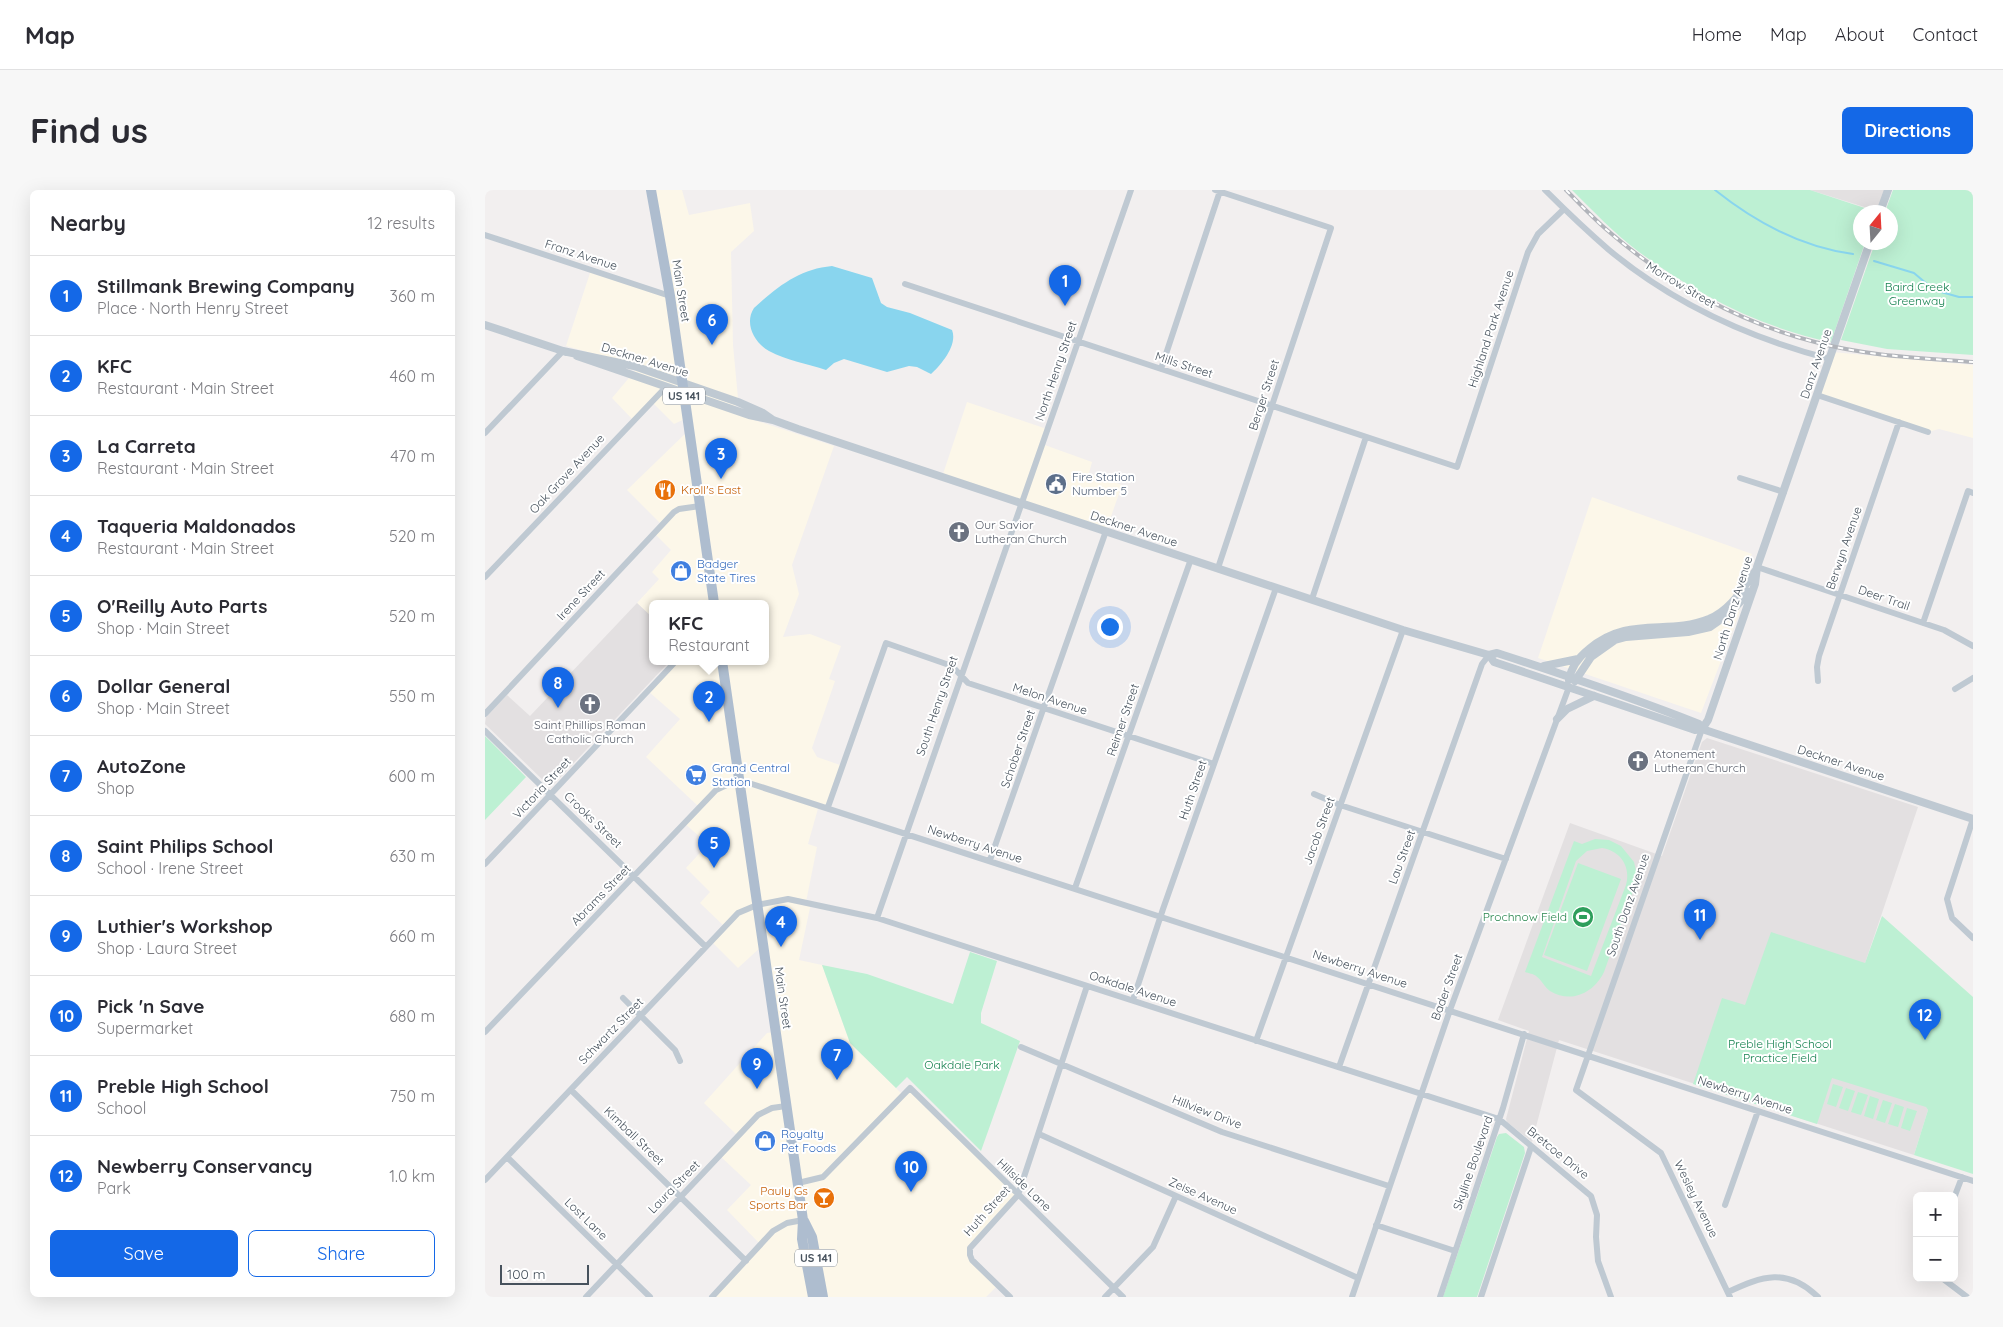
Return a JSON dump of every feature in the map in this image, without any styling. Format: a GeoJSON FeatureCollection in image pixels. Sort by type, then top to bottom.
{"type":"FeatureCollection","features":[{"type":"Feature","properties":{"kind":"main road","name":"Main Street"},"geometry":{"type":"LineString","coordinates":[[651,190],[670,296],[714,600]]}},
{"type":"Feature","properties":{"kind":"main road","name":"Main Street"},"geometry":{"type":"LineString","coordinates":[[722,665],[798,1183],[803,1220],[802,1239],[813,1297]]}},
{"type":"Feature","properties":{"kind":"main road","name":"Main Street"},"geometry":{"type":"LineString","coordinates":[[803,1220],[812,1237],[823,1297]]}},
{"type":"Feature","properties":{"kind":"street","name":"North Henry Street"},"geometry":{"type":"LineString","coordinates":[[1021,503],[1131,190]]}},
{"type":"Feature","properties":{"kind":"street","name":"Morrow Street"},"geometry":{"type":"LineString","coordinates":[[1545,190],[1610,251],[1675,298],[1744,332],[1829,359]]}},
{"type":"Feature","properties":{"kind":"street"},"geometry":{"type":"LineString","coordinates":[[1882,205],[1887,190]]}},
{"type":"Feature","properties":{"kind":"street"},"geometry":{"type":"LineString","coordinates":[[1161,369],[1218,191]]}},
{"type":"Feature","properties":{"kind":"street","name":"Berger Street"},"geometry":{"type":"LineString","coordinates":[[1218,191],[1331,228],[1218,568]]}},
{"type":"Feature","properties":{"kind":"street","name":"Highland Park Avenue"},"geometry":{"type":"LineString","coordinates":[[1457,467],[1529,252],[1538,234],[1564,209]]}},
{"type":"Feature","properties":{"kind":"street","name":"Franz Avenue"},"geometry":{"type":"LineString","coordinates":[[485,235],[670,296]]}},
{"type":"Feature","properties":{"kind":"street","name":"Danz Avenue"},"geometry":{"type":"LineString","coordinates":[[1784,492],[1866,250]]}},
{"type":"Feature","properties":{"kind":"street","name":"Mills Street"},"geometry":{"type":"LineString","coordinates":[[905,284],[1457,467]]}},
{"type":"Feature","properties":{"kind":"street","name":"Deckner Avenue"},"geometry":{"type":"LineString","coordinates":[[485,325],[666,387],[683,388]]}},
{"type":"Feature","properties":{"kind":"street"},"geometry":{"type":"LineString","coordinates":[[485,433],[563,351]]}},
{"type":"Feature","properties":{"kind":"street","name":"Deckner Avenue"},"geometry":{"type":"LineString","coordinates":[[563,351],[634,366],[683,388],[751,407],[773,420],[1191,560],[1403,630],[1489,655],[1497,653],[1538,666],[1699,724],[1702,728],[1973,819]]}},
{"type":"Feature","properties":{"kind":"street","name":"Oak Grove Avenue"},"geometry":{"type":"LineString","coordinates":[[485,577],[666,387]]}},
{"type":"Feature","properties":{"kind":"street"},"geometry":{"type":"LineString","coordinates":[[1817,395],[1928,432]]}},
{"type":"Feature","properties":{"kind":"street","name":"Berwyn Avenue"},"geometry":{"type":"LineString","coordinates":[[1818,681],[1818,660],[1899,422]]}},
{"type":"Feature","properties":{"kind":"street"},"geometry":{"type":"LineString","coordinates":[[1312,600],[1366,437]]}},
{"type":"Feature","properties":{"kind":"street"},"geometry":{"type":"LineString","coordinates":[[1740,478],[1784,492]]}},
{"type":"Feature","properties":{"kind":"street","name":"North Danz Avenue"},"geometry":{"type":"LineString","coordinates":[[1702,728],[1708,720],[1755,584],[1757,568],[1784,492]]}},
{"type":"Feature","properties":{"kind":"street"},"geometry":{"type":"LineString","coordinates":[[1923,623],[1971,492]]}},
{"type":"Feature","properties":{"kind":"street","name":"South Henry Street"},"geometry":{"type":"LineString","coordinates":[[877,918],[1021,503]]}},
{"type":"Feature","properties":{"kind":"street","name":"Irene Street"},"geometry":{"type":"LineString","coordinates":[[485,714],[674,512],[679,509],[701,506]]}},
{"type":"Feature","properties":{"kind":"street","name":"Schober Street"},"geometry":{"type":"LineString","coordinates":[[990,860],[1106,531]]}},
{"type":"Feature","properties":{"kind":"street","name":"Reimer Street"},"geometry":{"type":"LineString","coordinates":[[1075,888],[1191,560]]}},
{"type":"Feature","properties":{"kind":"street"},"geometry":{"type":"LineString","coordinates":[[1538,666],[1555,665],[1578,658],[1601,640],[1619,631],[1645,626],[1685,624],[1710,618],[1722,611],[1737,597],[1757,568]]}},
{"type":"Feature","properties":{"kind":"street","name":"Deer Trail"},"geometry":{"type":"LineString","coordinates":[[1757,568],[1923,623],[1956,636],[1973,646]]}},
{"type":"Feature","properties":{"kind":"street"},"geometry":{"type":"LineString","coordinates":[[1573,678],[1591,657],[1615,640],[1638,635],[1699,630],[1719,622],[1739,605],[1755,584]]}},
{"type":"Feature","properties":{"kind":"street","name":"Huth Street"},"geometry":{"type":"LineString","coordinates":[[1133,1000],[1276,588]]}},
{"type":"Feature","properties":{"kind":"street","name":"Jacob Street"},"geometry":{"type":"LineString","coordinates":[[1256,1040],[1403,630]]}},
{"type":"Feature","properties":{"kind":"street","name":"Melon Avenue"},"geometry":{"type":"LineString","coordinates":[[828,807],[886,643],[953,666],[968,684],[1214,764]]}},
{"type":"Feature","properties":{"kind":"street","name":"Deckner Avenue"},"geometry":{"type":"LineString","coordinates":[[1489,655],[1494,662],[1695,730],[1702,728]]}},
{"type":"Feature","properties":{"kind":"street","name":"Lau Street"},"geometry":{"type":"LineString","coordinates":[[1339,1067],[1482,664],[1489,655]]}},
{"type":"Feature","properties":{"kind":"street"},"geometry":{"type":"LineString","coordinates":[[1569,687],[1578,658]]}},
{"type":"Feature","properties":{"kind":"street","name":"Victoria Street"},"geometry":{"type":"LineString","coordinates":[[485,864],[672,665]]}},
{"type":"Feature","properties":{"kind":"street"},"geometry":{"type":"LineString","coordinates":[[1955,689],[1973,678]]}},
{"type":"Feature","properties":{"kind":"street","name":"Bader Street"},"geometry":{"type":"LineString","coordinates":[[1352,1297],[1450,1010],[1569,687]]}},
{"type":"Feature","properties":{"kind":"street"},"geometry":{"type":"LineString","coordinates":[[1557,719],[1567,709],[1594,696]]}},
{"type":"Feature","properties":{"kind":"street","name":"South Danz Avenue"},"geometry":{"type":"LineString","coordinates":[[1576,1090],[1702,728]]}},
{"type":"Feature","properties":{"kind":"street","name":"Crooks Street"},"geometry":{"type":"LineString","coordinates":[[485,731],[706,947]]}},
{"type":"Feature","properties":{"kind":"street","name":"Newberry Avenue"},"geometry":{"type":"LineString","coordinates":[[739,783],[752,784],[828,807],[1973,1180]]}},
{"type":"Feature","properties":{"kind":"street","name":"Abrams Street"},"geometry":{"type":"LineString","coordinates":[[485,1032],[716,790],[727,784],[739,783]]}},
{"type":"Feature","properties":{"kind":"street"},"geometry":{"type":"LineString","coordinates":[[1314,794],[1341,805],[1506,858]]}},
{"type":"Feature","properties":{"kind":"street"},"geometry":{"type":"LineString","coordinates":[[1973,819],[1947,899],[1952,918],[1973,938]]}},
{"type":"Feature","properties":{"kind":"street","name":"Oakdale Avenue"},"geometry":{"type":"LineString","coordinates":[[757,905],[788,899],[877,918],[1499,1119]]}},
{"type":"Feature","properties":{"kind":"street","name":"Schwartz Street"},"geometry":{"type":"LineString","coordinates":[[485,1180],[738,913],[757,905]]}},
{"type":"Feature","properties":{"kind":"street","name":"Huth Street"},"geometry":{"type":"LineString","coordinates":[[1010,1297],[973,1260],[969,1253],[972,1243],[1018,1195],[1087,986]]}},
{"type":"Feature","properties":{"kind":"street"},"geometry":{"type":"LineString","coordinates":[[623,998],[675,1050],[680,1061]]}},
{"type":"Feature","properties":{"kind":"street","name":"Skyline Boulevard"},"geometry":{"type":"LineString","coordinates":[[1440,1297],[1499,1119],[1524,1034]]}},
{"type":"Feature","properties":{"kind":"street","name":"Hillview Drive"},"geometry":{"type":"LineString","coordinates":[[1021,1047],[1222,1132],[1389,1186]]}},
{"type":"Feature","properties":{"kind":"street","name":"Hillside Lane"},"geometry":{"type":"LineString","coordinates":[[798,1183],[823,1177],[910,1088],[1123,1297]]}},
{"type":"Feature","properties":{"kind":"street","name":"Kimball Street"},"geometry":{"type":"LineString","coordinates":[[571,1090],[745,1261]]}},
{"type":"Feature","properties":{"kind":"street","name":"Wesley Avenue"},"geometry":{"type":"LineString","coordinates":[[1576,1090],[1661,1153],[1729,1294]]}},
{"type":"Feature","properties":{"kind":"street","name":"Laura Street"},"geometry":{"type":"LineString","coordinates":[[586,1297],[758,1115],[772,1108],[786,1106]]}},
{"type":"Feature","properties":{"kind":"street"},"geometry":{"type":"LineString","coordinates":[[1725,1205],[1758,1111]]}},
{"type":"Feature","properties":{"kind":"street","name":"Bretcoe Drive"},"geometry":{"type":"LineString","coordinates":[[1499,1119],[1591,1196],[1597,1215],[1598,1261],[1611,1297]]}},
{"type":"Feature","properties":{"kind":"street","name":"Zeise Avenue"},"geometry":{"type":"LineString","coordinates":[[1039,1134],[1358,1278]]}},
{"type":"Feature","properties":{"kind":"street"},"geometry":{"type":"LineString","coordinates":[[1481,1297],[1531,1147]]}},
{"type":"Feature","properties":{"kind":"street","name":"Lost Lane"},"geometry":{"type":"LineString","coordinates":[[507,1157],[649,1297]]}},
{"type":"Feature","properties":{"kind":"street"},"geometry":{"type":"LineString","coordinates":[[1956,1192],[1962,1177]]}},
{"type":"Feature","properties":{"kind":"street"},"geometry":{"type":"LineString","coordinates":[[1105,1297],[1153,1247],[1176,1196]]}},
{"type":"Feature","properties":{"kind":"street"},"geometry":{"type":"LineString","coordinates":[[712,1297],[780,1225],[803,1220]]}},
{"type":"Feature","properties":{"kind":"street"},"geometry":{"type":"LineString","coordinates":[[1376,1225],[1455,1251]]}},
{"type":"Feature","properties":{"kind":"street"},"geometry":{"type":"LineString","coordinates":[[1729,1294],[1753,1280],[1779,1276],[1796,1281],[1818,1297]]}},
{"type":"Feature","properties":{"kind":"street"},"geometry":{"type":"LineString","coordinates":[[1947,1282],[1967,1297]]}},
{"type":"Feature","properties":{"kind":"shaded area"},"geometry":{"type":"Polygon","coordinates":[[[682,190],[689,215],[750,203],[754,231],[731,252],[733,345],[738,398],[733,413],[834,446],[792,565],[799,594],[783,637],[810,634],[841,646],[829,679],[835,681],[812,748],[817,757],[843,766],[828,807],[819,805],[808,844],[817,847],[806,902],[811,903],[799,960],[822,965],[850,1043],[903,1095],[910,1088],[1018,1195],[969,1253],[998,1285],[986,1297],[712,1297],[760,1244],[727,1210],[751,1185],[720,1156],[738,1136],[704,1103],[767,1033],[774,1032],[762,946],[738,968],[712,942],[725,927],[700,903],[710,892],[686,868],[708,844],[684,823],[699,807],[646,757],[680,719],[648,691],[672,665],[769,665],[769,600],[649,600],[649,614],[637,603],[659,579],[652,572],[671,550],[654,533],[662,525],[627,490],[689,430],[687,418],[674,424],[652,402],[634,421],[612,398],[639,366],[566,346],[591,270],[669,295],[652,191],[682,190]]]}},
{"type":"Feature","properties":{"kind":"shaded area"},"geometry":{"type":"Polygon","coordinates":[[[1810,190],[1888,190],[1883,205],[1858,205],[1810,190]]]}},
{"type":"Feature","properties":{"kind":"shaded area"},"geometry":{"type":"Polygon","coordinates":[[[1832,352],[1973,365],[1973,438],[1939,429],[1928,432],[1817,395],[1832,352]]]}},
{"type":"Feature","properties":{"kind":"shaded area"},"geometry":{"type":"Polygon","coordinates":[[[967,402],[1047,429],[1042,444],[1092,462],[1089,473],[1122,485],[1106,531],[942,477],[967,402]]]}},
{"type":"Feature","properties":{"kind":"shaded area"},"geometry":{"type":"Polygon","coordinates":[[[1592,497],[1752,554],[1744,570],[1739,614],[1701,713],[1538,658],[1592,497]]]}},
{"type":"Feature","properties":{"kind":"shaded area"},"geometry":{"type":"Polygon","coordinates":[[[637,603],[649,614],[649,665],[666,665],[551,786],[485,724],[486,717],[507,695],[530,716],[637,603]]]}},
{"type":"Feature","properties":{"kind":"shaded area"},"geometry":{"type":"Polygon","coordinates":[[[1707,738],[1918,807],[1843,1028],[1895,1047],[1928,1110],[1914,1155],[1559,1040],[1532,1142],[1507,1122],[1506,1119],[1529,1031],[1498,1020],[1570,823],[1662,856],[1702,742],[1707,738]]]}},
{"type":"Feature","properties":{"kind":"green space"},"geometry":{"type":"Polygon","coordinates":[[[1572,190],[1810,190],[1856,205],[1853,205],[1853,250],[1863,250],[1831,342],[1779,328],[1730,308],[1683,282],[1639,252],[1604,222],[1572,190]]]}},
{"type":"Feature","properties":{"kind":"green space","name":"Baird Creek Greenway"},"geometry":{"type":"Polygon","coordinates":[[[1893,190],[1973,190],[1973,355],[1887,349],[1841,340],[1873,250],[1898,250],[1898,205],[1888,205],[1893,190]]]}},
{"type":"Feature","properties":{"kind":"green space"},"geometry":{"type":"Polygon","coordinates":[[[485,736],[526,777],[485,820],[485,736]]]}},
{"type":"Feature","properties":{"kind":"green space"},"geometry":{"type":"Polygon","coordinates":[[[1595,839],[1609,840],[1621,846],[1634,862],[1637,875],[1634,888],[1600,979],[1588,991],[1581,994],[1574,996],[1558,995],[1546,988],[1535,975],[1525,972],[1574,841],[1582,844],[1595,839]],[[1602,848],[1587,851],[1576,861],[1542,957],[1591,976],[1627,878],[1626,866],[1623,861],[1609,850],[1602,848]]]}},
{"type":"Feature","properties":{"kind":"green space","name":"Prochnow Field"},"geometry":{"type":"Polygon","coordinates":[[[1578,863],[1621,879],[1587,971],[1544,955],[1578,863]]]}},
{"type":"Feature","properties":{"kind":"green space","name":"Preble High School Practice Field"},"geometry":{"type":"Polygon","coordinates":[[[1882,916],[1973,997],[1973,1174],[1914,1155],[1928,1110],[1926,1107],[1832,1078],[1817,1124],[1693,1084],[1722,998],[1745,1005],[1771,932],[1865,963],[1882,916]]]}},
{"type":"Feature","properties":{"kind":"green space","name":"Oakdale Park"},"geometry":{"type":"Polygon","coordinates":[[[970,952],[997,961],[981,1013],[981,1023],[1020,1041],[981,1151],[907,1077],[896,1088],[850,1043],[822,965],[867,974],[953,1004],[970,952]]]}},
{"type":"Feature","properties":{"kind":"green space"},"geometry":{"type":"Polygon","coordinates":[[[1833,1084],[1843,1087],[1836,1107],[1827,1104],[1833,1084]]]}},
{"type":"Feature","properties":{"kind":"green space"},"geometry":{"type":"Polygon","coordinates":[[[1846,1088],[1855,1091],[1848,1111],[1839,1108],[1846,1088]]]}},
{"type":"Feature","properties":{"kind":"green space"},"geometry":{"type":"Polygon","coordinates":[[[1858,1092],[1868,1095],[1861,1115],[1851,1112],[1858,1092]]]}},
{"type":"Feature","properties":{"kind":"green space"},"geometry":{"type":"Polygon","coordinates":[[[1870,1096],[1879,1099],[1873,1119],[1864,1116],[1870,1096]]]}},
{"type":"Feature","properties":{"kind":"green space"},"geometry":{"type":"Polygon","coordinates":[[[1883,1100],[1892,1103],[1885,1123],[1876,1120],[1883,1100]]]}},
{"type":"Feature","properties":{"kind":"green space"},"geometry":{"type":"Polygon","coordinates":[[[1895,1104],[1904,1107],[1898,1127],[1888,1124],[1895,1104]]]}},
{"type":"Feature","properties":{"kind":"green space"},"geometry":{"type":"Polygon","coordinates":[[[1907,1108],[1917,1111],[1910,1131],[1901,1128],[1907,1108]]]}},
{"type":"Feature","properties":{"kind":"green space"},"geometry":{"type":"Polygon","coordinates":[[[1506,1133],[1524,1147],[1525,1153],[1477,1297],[1443,1297],[1497,1137],[1499,1134],[1506,1133]]]}},
{"type":"Feature","properties":{"kind":"water"},"geometry":{"type":"Polygon","coordinates":[[[832,266],[872,278],[881,303],[887,307],[910,313],[952,330],[953,342],[951,348],[944,360],[931,374],[917,367],[909,366],[887,372],[844,359],[834,363],[826,370],[776,354],[759,343],[750,326],[751,314],[754,308],[790,280],[810,271],[832,266]]]}},
{"type":"Feature","properties":{"kind":"waterway"},"geometry":{"type":"LineString","coordinates":[[1715,190],[1746,213],[1797,239],[1834,251],[1853,254]]}},
{"type":"Feature","properties":{"kind":"waterway"},"geometry":{"type":"LineString","coordinates":[[1874,261],[1914,273],[1934,290],[1959,297],[1973,297]]}},
{"type":"Feature","properties":{"kind":"railway"},"geometry":{"type":"LineString","coordinates":[[1566,190],[1607,230],[1654,267],[1705,298],[1758,323],[1786,334],[1834,347],[1894,356],[1973,362]]}},
{"type":"Feature","properties":{"kind":"place","name":"Stillmank Brewing Company"},"geometry":{"type":"Point","coordinates":[1065,306]}},
{"type":"Feature","properties":{"kind":"place","name":"Dollar General"},"geometry":{"type":"Point","coordinates":[712,345]}},
{"type":"Feature","properties":{"kind":"place","name":"La Carreta"},"geometry":{"type":"Point","coordinates":[721,479]}},
{"type":"Feature","properties":{"kind":"place","name":"Fire Station Number 5"},"geometry":{"type":"Point","coordinates":[1056,484]}},
{"type":"Feature","properties":{"kind":"place","name":"Kroll's East"},"geometry":{"type":"Point","coordinates":[665,490]}},
{"type":"Feature","properties":{"kind":"place","name":"Our Savior Lutheran Church"},"geometry":{"type":"Point","coordinates":[959,532]}},
{"type":"Feature","properties":{"kind":"place","name":"Badger State Tires"},"geometry":{"type":"Point","coordinates":[681,571]}},
{"type":"Feature","properties":{"kind":"place","name":"Saint Phillips Roman Catholic Church"},"geometry":{"type":"Point","coordinates":[590,704]}},
{"type":"Feature","properties":{"kind":"place","name":"Saint Philips School"},"geometry":{"type":"Point","coordinates":[558,708]}},
{"type":"Feature","properties":{"kind":"place","name":"KFC"},"geometry":{"type":"Point","coordinates":[709,722]}},
{"type":"Feature","properties":{"kind":"place","name":"Atonement Lutheran Church"},"geometry":{"type":"Point","coordinates":[1638,761]}},
{"type":"Feature","properties":{"kind":"place","name":"Grand Central Station"},"geometry":{"type":"Point","coordinates":[696,775]}},
{"type":"Feature","properties":{"kind":"place","name":"O'Reilly Auto Parts"},"geometry":{"type":"Point","coordinates":[714,868]}},
{"type":"Feature","properties":{"kind":"place","name":"Prochnow Field"},"geometry":{"type":"Point","coordinates":[1583,917]}},
{"type":"Feature","properties":{"kind":"place","name":"Preble High School"},"geometry":{"type":"Point","coordinates":[1700,940]}},
{"type":"Feature","properties":{"kind":"place","name":"Taqueria Maldonados"},"geometry":{"type":"Point","coordinates":[781,947]}},
{"type":"Feature","properties":{"kind":"place","name":"Newberry Conservancy"},"geometry":{"type":"Point","coordinates":[1925,1040]}},
{"type":"Feature","properties":{"kind":"place","name":"AutoZone"},"geometry":{"type":"Point","coordinates":[837,1080]}},
{"type":"Feature","properties":{"kind":"place","name":"Luthier's Workshop"},"geometry":{"type":"Point","coordinates":[757,1089]}},
{"type":"Feature","properties":{"kind":"place","name":"Royalty Pet Foods"},"geometry":{"type":"Point","coordinates":[765,1141]}},
{"type":"Feature","properties":{"kind":"place","name":"Pick 'n Save"},"geometry":{"type":"Point","coordinates":[911,1192]}},
{"type":"Feature","properties":{"kind":"place","name":"Pauly Gs Sports Bar"},"geometry":{"type":"Point","coordinates":[824,1198]}}]}
